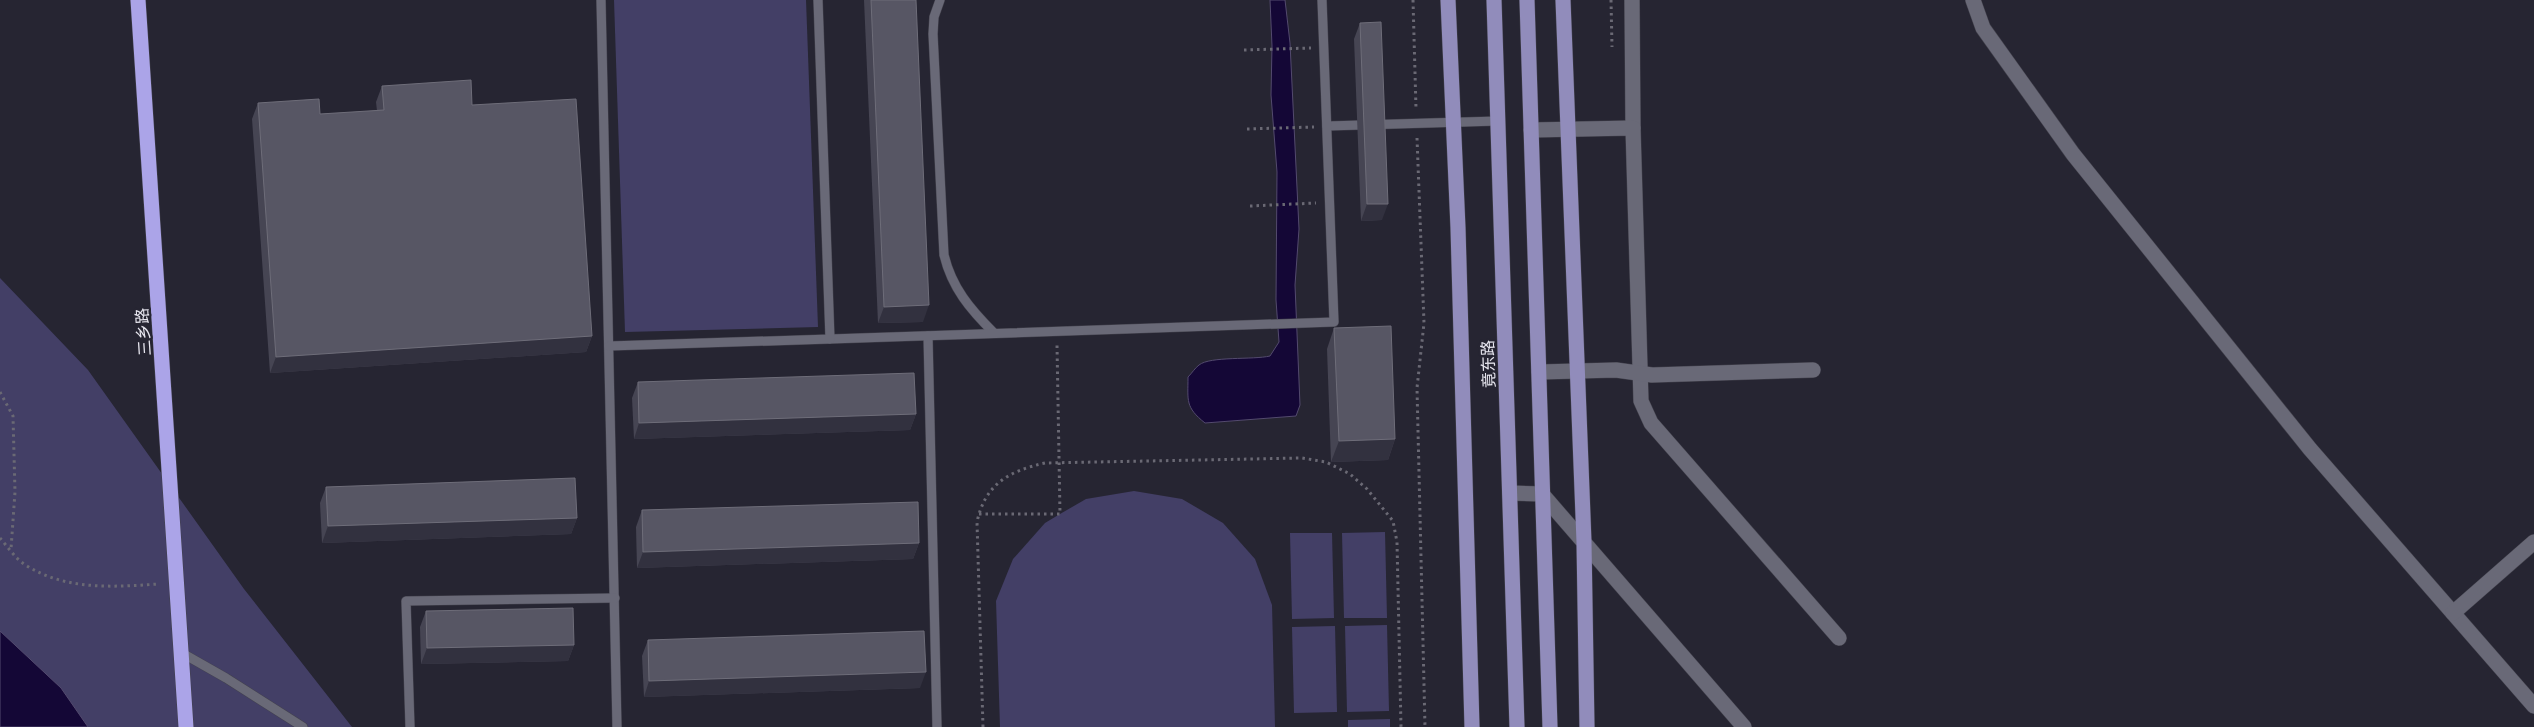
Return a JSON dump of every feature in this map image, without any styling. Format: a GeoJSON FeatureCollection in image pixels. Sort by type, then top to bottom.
{"type":"FeatureCollection","features":[{"type":"Feature","properties":{"kind":"highway","name":"三乡路"},"geometry":{"type":"LineString","coordinates":[[138,0],[178,583],[186,727]]}},
{"type":"Feature","properties":{"kind":"main road"},"geometry":{"type":"LineString","coordinates":[[1448,0],[1454,123],[1472,727]]}},
{"type":"Feature","properties":{"kind":"main road","name":"竟东路"},"geometry":{"type":"LineString","coordinates":[[1494,0],[1517,727]]}},
{"type":"Feature","properties":{"kind":"main road"},"geometry":{"type":"LineString","coordinates":[[1527,0],[1550,727]]}},
{"type":"Feature","properties":{"kind":"main road"},"geometry":{"type":"LineString","coordinates":[[1563,0],[1584,542],[1587,727]]}},
{"type":"Feature","properties":{"kind":"street"},"geometry":{"type":"LineString","coordinates":[[1632,0],[1633,128],[1640,401],[1651,424],[1839,638]]}},
{"type":"Feature","properties":{"kind":"street"},"geometry":{"type":"LineString","coordinates":[[1973,0],[1983,28],[2073,154],[2310,449],[2534,706]]}},
{"type":"Feature","properties":{"kind":"street"},"geometry":{"type":"LineString","coordinates":[[1531,130],[1633,128]]}},
{"type":"Feature","properties":{"kind":"street"},"geometry":{"type":"LineString","coordinates":[[1539,372],[1616,370],[1652,375],[1814,370]]}},
{"type":"Feature","properties":{"kind":"street"},"geometry":{"type":"LineString","coordinates":[[1510,493],[1542,494],[1744,727]]}},
{"type":"Feature","properties":{"kind":"street"},"geometry":{"type":"LineString","coordinates":[[2453,613],[2534,542]]}},
{"type":"Feature","properties":{"kind":"lane"},"geometry":{"type":"LineString","coordinates":[[601,0],[617,727]]}},
{"type":"Feature","properties":{"kind":"lane"},"geometry":{"type":"LineString","coordinates":[[818,0],[830,339]]}},
{"type":"Feature","properties":{"kind":"lane"},"geometry":{"type":"LineString","coordinates":[[940,0],[934,17],[933,34],[944,255],[955,288],[965,303],[994,333]]}},
{"type":"Feature","properties":{"kind":"lane"},"geometry":{"type":"LineString","coordinates":[[609,346],[1334,322],[1322,0]]}},
{"type":"Feature","properties":{"kind":"lane"},"geometry":{"type":"LineString","coordinates":[[1327,126],[1498,122]]}},
{"type":"Feature","properties":{"kind":"lane"},"geometry":{"type":"LineString","coordinates":[[928,336],[937,727]]}},
{"type":"Feature","properties":{"kind":"lane"},"geometry":{"type":"LineString","coordinates":[[410,727],[406,601],[615,598]]}},
{"type":"Feature","properties":{"kind":"lane"},"geometry":{"type":"LineString","coordinates":[[182,657],[226,678],[303,727]]}},
{"type":"Feature","properties":{"kind":"path"},"geometry":{"type":"LineString","coordinates":[[1413,0],[1424,282],[1424,323],[1416,388],[1425,727]]}},
{"type":"Feature","properties":{"kind":"path"},"geometry":{"type":"LineString","coordinates":[[1244,50],[1324,47]]}},
{"type":"Feature","properties":{"kind":"path"},"geometry":{"type":"LineString","coordinates":[[1247,129],[1327,126]]}},
{"type":"Feature","properties":{"kind":"path"},"geometry":{"type":"LineString","coordinates":[[1250,206],[1330,203]]}},
{"type":"Feature","properties":{"kind":"path"},"geometry":{"type":"LineString","coordinates":[[979,514],[1060,514],[1056,331]]}},
{"type":"Feature","properties":{"kind":"path"},"geometry":{"type":"LineString","coordinates":[[0,392],[13,416],[15,492],[11,550]]}},
{"type":"Feature","properties":{"kind":"path"},"geometry":{"type":"LineString","coordinates":[[983,727],[977,522],[982,503],[1006,476],[1023,468],[1059,463],[1302,458],[1326,462],[1350,474],[1367,489],[1393,521],[1397,542],[1401,727]]}},
{"type":"Feature","properties":{"kind":"path"},"geometry":{"type":"LineString","coordinates":[[0,538],[23,564],[63,582],[109,588],[178,583]]}},
{"type":"Feature","properties":{"kind":"shaded area"},"geometry":{"type":"Polygon","coordinates":[[[614,0],[806,0],[818,327],[625,332],[614,0]]]}},
{"type":"Feature","properties":{"kind":"shaded area"},"geometry":{"type":"Polygon","coordinates":[[[1270,0],[1285,0],[1290,43],[1299,229],[1295,285],[1300,405],[1296,416],[1205,423],[1191,408],[1188,398],[1188,377],[1196,368],[1212,360],[1270,356],[1279,342],[1276,300],[1277,172],[1271,95],[1272,46],[1270,0]]]}},
{"type":"Feature","properties":{"kind":"shaded area"},"geometry":{"type":"Polygon","coordinates":[[[0,278],[88,370],[244,589],[352,727],[0,727],[0,278]]]}},
{"type":"Feature","properties":{"kind":"shaded area"},"geometry":{"type":"Polygon","coordinates":[[[1134,491],[1182,499],[1223,523],[1255,559],[1272,605],[1275,727],[1000,727],[996,601],[1013,559],[1045,523],[1086,499],[1134,491]]]}},
{"type":"Feature","properties":{"kind":"shaded area"},"geometry":{"type":"Polygon","coordinates":[[[1385,532],[1387,618],[1344,618],[1342,533],[1385,532]]]}},
{"type":"Feature","properties":{"kind":"shaded area"},"geometry":{"type":"Polygon","coordinates":[[[1290,533],[1332,533],[1334,618],[1292,619],[1290,533]]]}},
{"type":"Feature","properties":{"kind":"shaded area"},"geometry":{"type":"Polygon","coordinates":[[[1387,625],[1389,711],[1347,712],[1345,626],[1387,625]]]}},
{"type":"Feature","properties":{"kind":"shaded area"},"geometry":{"type":"Polygon","coordinates":[[[1335,626],[1337,712],[1294,713],[1292,627],[1335,626]]]}},
{"type":"Feature","properties":{"kind":"shaded area"},"geometry":{"type":"Polygon","coordinates":[[[0,631],[61,688],[88,727],[0,727],[0,631]]]}},
{"type":"Feature","properties":{"kind":"shaded area"},"geometry":{"type":"Polygon","coordinates":[[[1390,719],[1390,727],[1348,727],[1348,720],[1390,719]]]}},
{"type":"Feature","properties":{"kind":"building"},"geometry":{"type":"Polygon","coordinates":[[[871,0],[916,0],[929,305],[884,307],[871,0]]]}},
{"type":"Feature","properties":{"kind":"building"},"geometry":{"type":"Polygon","coordinates":[[[1381,22],[1388,204],[1367,204],[1360,23],[1381,22]]]}},
{"type":"Feature","properties":{"kind":"building"},"geometry":{"type":"Polygon","coordinates":[[[471,80],[472,105],[576,99],[592,336],[276,357],[258,103],[319,99],[320,114],[384,110],[382,86],[471,80]]]}},
{"type":"Feature","properties":{"kind":"building"},"geometry":{"type":"Polygon","coordinates":[[[1391,326],[1395,439],[1339,441],[1334,328],[1391,326]]]}},
{"type":"Feature","properties":{"kind":"building"},"geometry":{"type":"Polygon","coordinates":[[[914,373],[916,414],[639,423],[638,382],[914,373]]]}},
{"type":"Feature","properties":{"kind":"building"},"geometry":{"type":"Polygon","coordinates":[[[575,478],[577,518],[328,526],[326,487],[575,478]]]}},
{"type":"Feature","properties":{"kind":"building"},"geometry":{"type":"Polygon","coordinates":[[[918,502],[919,543],[643,552],[642,510],[918,502]]]}},
{"type":"Feature","properties":{"kind":"building"},"geometry":{"type":"Polygon","coordinates":[[[573,608],[574,645],[427,648],[426,611],[573,608]]]}},
{"type":"Feature","properties":{"kind":"building"},"geometry":{"type":"Polygon","coordinates":[[[924,631],[926,672],[649,681],[648,640],[924,631]]]}}]}
